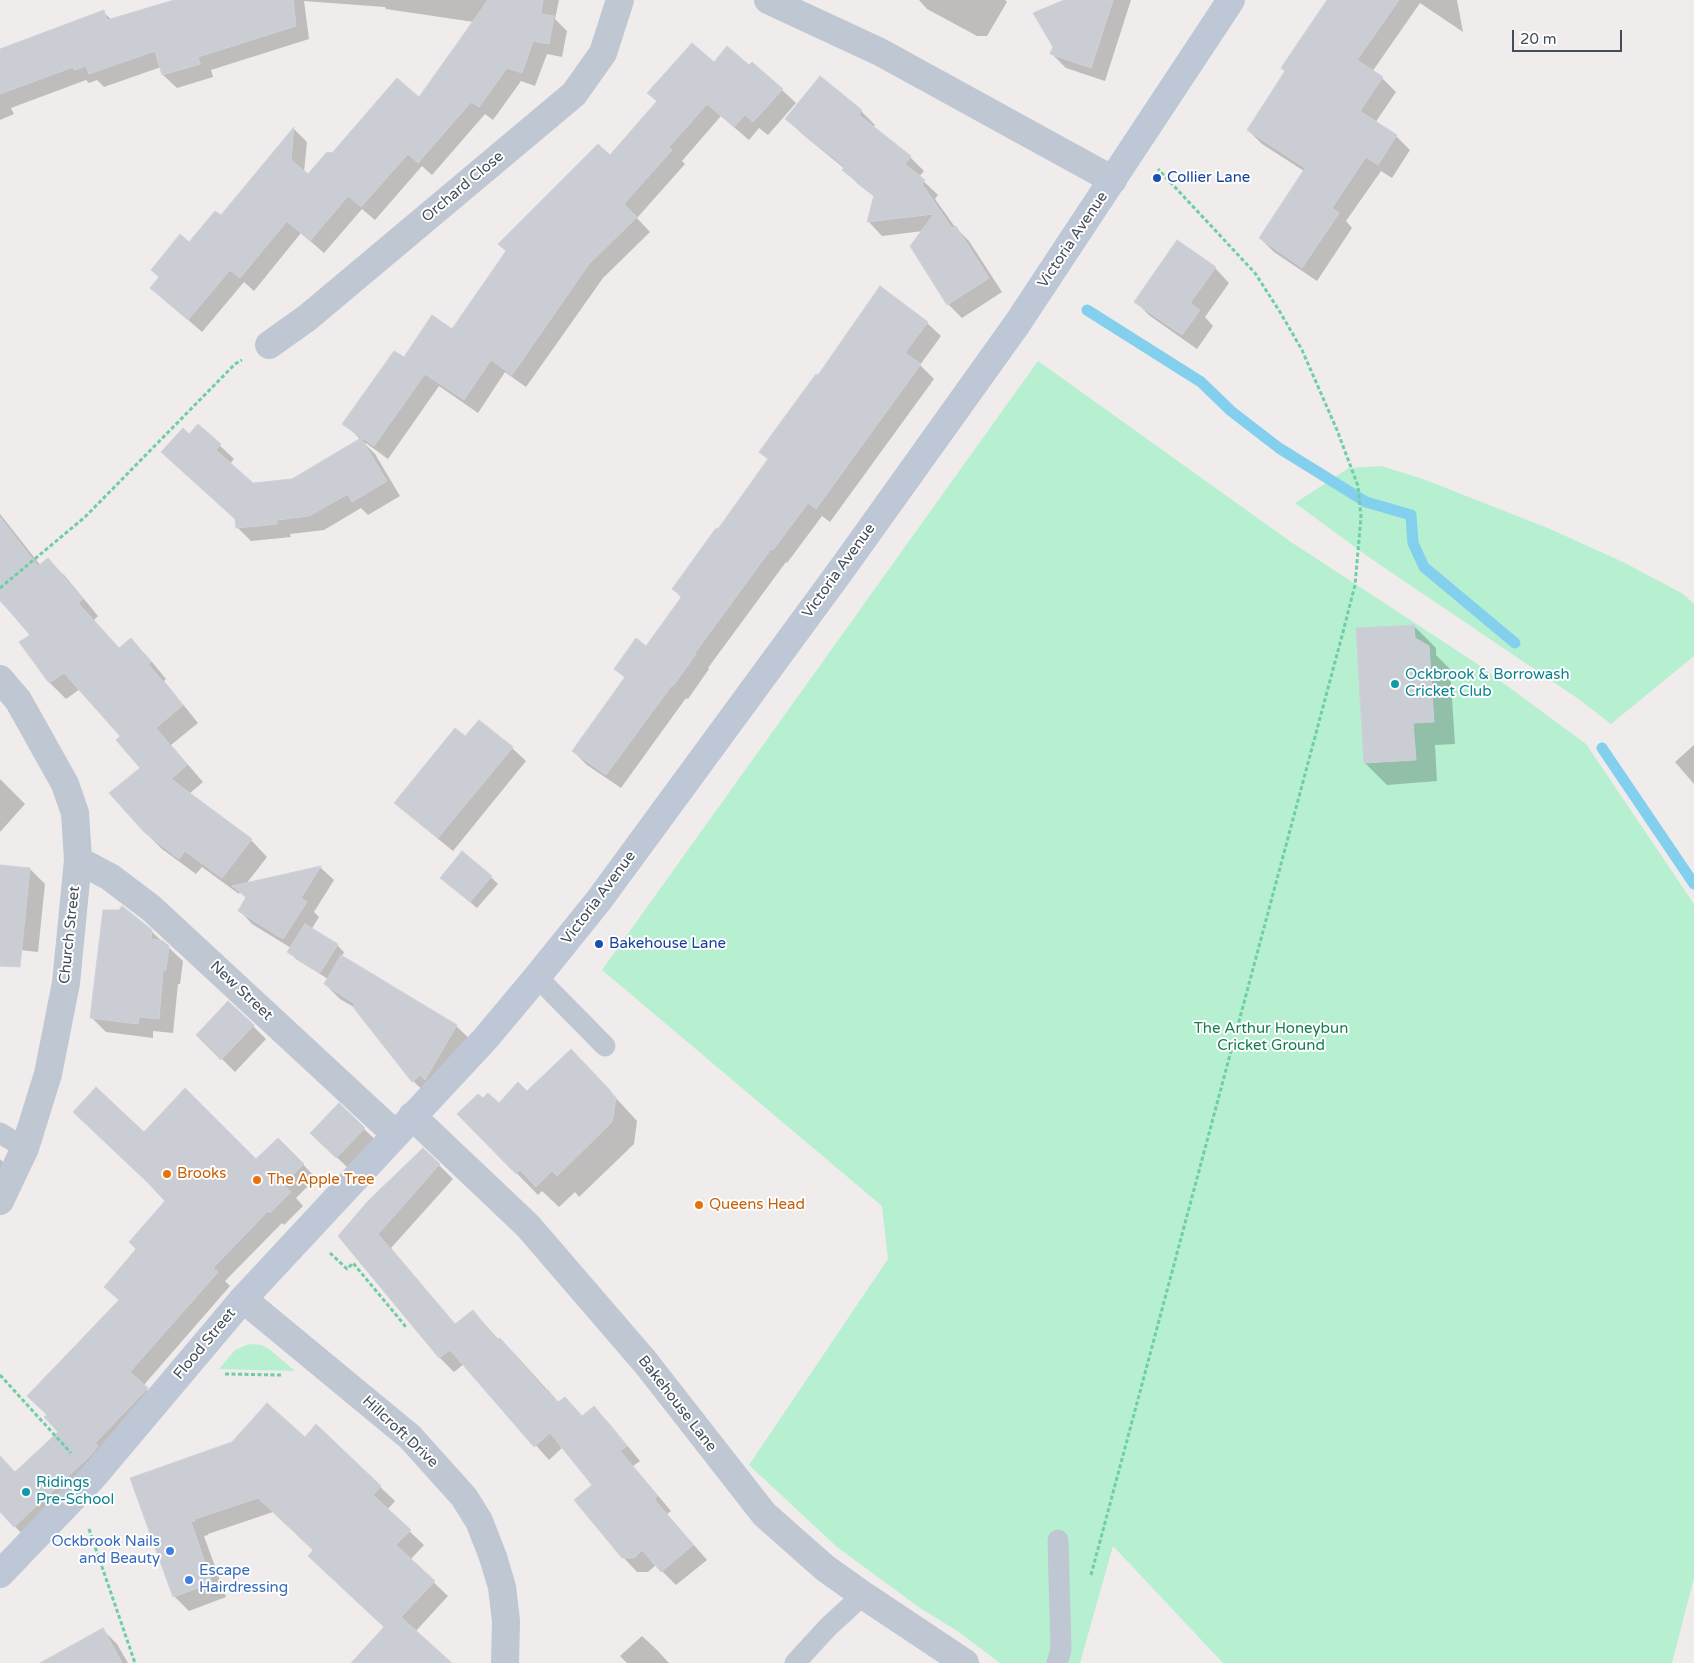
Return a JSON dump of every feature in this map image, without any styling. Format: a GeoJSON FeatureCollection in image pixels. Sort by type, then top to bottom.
{"type":"FeatureCollection","features":[{"type":"Feature","properties":{"kind":"street","name":"Orchard Close"},"geometry":{"type":"LineString","coordinates":[[269,345],[307,318],[574,94],[603,53],[620,0]]}},
{"type":"Feature","properties":{"kind":"street"},"geometry":{"type":"LineString","coordinates":[[768,0],[880,52],[1114,180]]}},
{"type":"Feature","properties":{"kind":"street","name":"Victoria Avenue"},"geometry":{"type":"LineString","coordinates":[[404,1125],[485,1039],[538,977],[599,900],[844,566],[1017,324],[1114,180],[1230,0]]}},
{"type":"Feature","properties":{"kind":"street","name":"Church Street"},"geometry":{"type":"LineString","coordinates":[[0,679],[18,700],[65,784],[76,813],[78,860],[66,983],[48,1074],[26,1148],[0,1201]]}},
{"type":"Feature","properties":{"kind":"street","name":"New Street"},"geometry":{"type":"LineString","coordinates":[[78,860],[110,877],[151,908],[404,1125]]}},
{"type":"Feature","properties":{"kind":"street","name":"Flood Street"},"geometry":{"type":"LineString","coordinates":[[0,1574],[85,1486],[243,1299],[404,1125]]}},
{"type":"Feature","properties":{"kind":"street","name":"Bakehouse Lane"},"geometry":{"type":"LineString","coordinates":[[404,1125],[528,1226],[646,1364],[764,1514],[825,1568],[965,1663]]}},
{"type":"Feature","properties":{"kind":"street","name":"Hillcroft Drive"},"geometry":{"type":"LineString","coordinates":[[243,1299],[410,1437],[464,1496],[474,1513],[493,1556],[502,1587],[506,1621],[505,1663]]}},
{"type":"Feature","properties":{"kind":"lane"},"geometry":{"type":"LineString","coordinates":[[538,977],[605,1046]]}},
{"type":"Feature","properties":{"kind":"lane"},"geometry":{"type":"LineString","coordinates":[[0,1133],[26,1148]]}},
{"type":"Feature","properties":{"kind":"lane"},"geometry":{"type":"LineString","coordinates":[[1057,1663],[1061,1650],[1058,1540]]}},
{"type":"Feature","properties":{"kind":"lane"},"geometry":{"type":"LineString","coordinates":[[794,1663],[828,1627],[863,1595]]}},
{"type":"Feature","properties":{"kind":"path"},"geometry":{"type":"LineString","coordinates":[[1089,1582],[1343,632],[1355,585],[1361,517],[1358,486],[1337,430],[1302,350],[1280,312],[1255,273],[1136,145]]}},
{"type":"Feature","properties":{"kind":"path"},"geometry":{"type":"LineString","coordinates":[[0,588],[85,517],[235,364],[269,345]]}},
{"type":"Feature","properties":{"kind":"path"},"geometry":{"type":"LineString","coordinates":[[306,1230],[346,1269],[353,1263],[406,1327]]}},
{"type":"Feature","properties":{"kind":"path"},"geometry":{"type":"LineString","coordinates":[[180,1373],[336,1375]]}},
{"type":"Feature","properties":{"kind":"path"},"geometry":{"type":"LineString","coordinates":[[0,1375],[85,1486],[101,1562],[135,1663]]}},
{"type":"Feature","properties":{"kind":"green space","name":"The Arthur Honeybun Cricket Ground"},"geometry":{"type":"Polygon","coordinates":[[[1038,361],[1291,542],[1476,663],[1586,744],[1694,904],[1694,1578],[1672,1663],[1223,1663],[1113,1546],[1080,1663],[1000,1663],[959,1632],[920,1608],[837,1547],[749,1465],[888,1259],[882,1206],[602,970],[1038,361]]]}},
{"type":"Feature","properties":{"kind":"green space"},"geometry":{"type":"Polygon","coordinates":[[[1381,466],[1423,479],[1550,529],[1625,563],[1683,594],[1694,604],[1694,656],[1611,724],[1580,700],[1370,558],[1295,503],[1349,468],[1381,466]]]}},
{"type":"Feature","properties":{"kind":"green space"},"geometry":{"type":"Polygon","coordinates":[[[249,1344],[261,1345],[269,1349],[295,1371],[219,1369],[235,1350],[249,1344]]]}},
{"type":"Feature","properties":{"kind":"building"},"geometry":{"type":"Polygon","coordinates":[[[174,0],[293,0],[296,26],[198,57],[200,64],[162,75],[155,51],[89,74],[86,66],[74,70],[73,67],[0,94],[0,49],[104,10],[107,20],[174,0]]]}},
{"type":"Feature","properties":{"kind":"building"},"geometry":{"type":"Polygon","coordinates":[[[488,0],[543,0],[541,14],[554,16],[549,44],[533,41],[522,73],[507,68],[479,107],[471,102],[418,163],[408,154],[361,207],[348,196],[310,241],[287,221],[240,278],[230,270],[188,320],[150,288],[159,277],[151,270],[180,234],[189,242],[215,211],[221,215],[294,127],[291,160],[308,174],[327,152],[332,153],[397,78],[419,97],[488,0]]]}},
{"type":"Feature","properties":{"kind":"building"},"geometry":{"type":"Polygon","coordinates":[[[1064,0],[1113,0],[1091,68],[1050,54],[1053,47],[1033,13],[1064,0]]]}},
{"type":"Feature","properties":{"kind":"building"},"geometry":{"type":"Polygon","coordinates":[[[1327,0],[1399,0],[1357,60],[1383,77],[1360,111],[1397,135],[1378,165],[1366,157],[1332,208],[1339,213],[1302,268],[1259,238],[1305,168],[1247,130],[1285,71],[1281,68],[1327,0]]]}},
{"type":"Feature","properties":{"kind":"building"},"geometry":{"type":"Polygon","coordinates":[[[692,43],[714,62],[727,46],[749,65],[752,62],[783,89],[753,122],[745,115],[734,127],[707,104],[669,147],[672,150],[624,204],[637,217],[589,264],[512,375],[491,360],[464,400],[425,374],[374,446],[342,424],[394,351],[404,357],[432,315],[452,329],[506,251],[498,244],[598,144],[610,155],[657,101],[647,93],[692,43]]]}},
{"type":"Feature","properties":{"kind":"building"},"geometry":{"type":"Polygon","coordinates":[[[820,76],[862,110],[859,115],[911,156],[905,164],[925,180],[922,184],[952,228],[956,226],[989,278],[947,305],[910,246],[934,214],[867,222],[874,195],[842,170],[845,167],[785,119],[820,76]]]}},
{"type":"Feature","properties":{"kind":"building"},"geometry":{"type":"Polygon","coordinates":[[[1177,240],[1216,267],[1190,303],[1200,310],[1182,335],[1134,302],[1177,240]]]}},
{"type":"Feature","properties":{"kind":"building"},"geometry":{"type":"Polygon","coordinates":[[[880,286],[928,322],[905,353],[921,364],[816,509],[808,503],[773,550],[771,549],[673,686],[606,775],[572,751],[625,677],[614,669],[636,638],[646,646],[682,596],[672,589],[768,459],[759,452],[816,374],[818,375],[880,286]]]}},
{"type":"Feature","properties":{"kind":"building"},"geometry":{"type":"Polygon","coordinates":[[[198,424],[221,444],[216,450],[253,483],[292,479],[361,438],[387,481],[352,502],[348,494],[309,516],[277,520],[277,524],[236,528],[235,519],[161,452],[183,428],[189,434],[198,424]]]}},
{"type":"Feature","properties":{"kind":"building"},"geometry":{"type":"Polygon","coordinates":[[[0,517],[38,566],[48,558],[83,599],[78,603],[119,648],[131,638],[151,662],[148,664],[183,705],[156,728],[187,765],[171,779],[252,839],[222,878],[185,851],[179,859],[144,832],[109,793],[140,768],[116,740],[120,736],[64,673],[49,683],[19,642],[30,635],[0,600],[0,517]]]}},
{"type":"Feature","properties":{"kind":"building","name":"Ockbrook & Borrowash Cricket Club"},"geometry":{"type":"Polygon","coordinates":[[[1414,625],[1415,638],[1429,646],[1434,722],[1413,723],[1416,760],[1364,763],[1356,628],[1414,625]]]}},
{"type":"Feature","properties":{"kind":"building"},"geometry":{"type":"Polygon","coordinates":[[[479,720],[513,747],[438,838],[394,803],[455,728],[465,736],[479,720]]]}},
{"type":"Feature","properties":{"kind":"building"},"geometry":{"type":"Polygon","coordinates":[[[462,851],[492,876],[470,902],[440,878],[462,851]]]}},
{"type":"Feature","properties":{"kind":"building"},"geometry":{"type":"Polygon","coordinates":[[[0,865],[30,868],[20,967],[0,966],[0,865]]]}},
{"type":"Feature","properties":{"kind":"building"},"geometry":{"type":"Polygon","coordinates":[[[321,866],[301,898],[307,902],[283,939],[238,911],[246,897],[232,886],[321,866]]]}},
{"type":"Feature","properties":{"kind":"building"},"geometry":{"type":"Polygon","coordinates":[[[122,906],[152,930],[151,939],[163,941],[169,946],[166,970],[163,970],[159,1019],[139,1017],[138,1024],[90,1018],[103,910],[119,910],[122,906]]]}},
{"type":"Feature","properties":{"kind":"building"},"geometry":{"type":"Polygon","coordinates":[[[305,924],[338,944],[320,973],[287,952],[305,924]]]}},
{"type":"Feature","properties":{"kind":"building"},"geometry":{"type":"Polygon","coordinates":[[[341,955],[457,1025],[425,1080],[420,1075],[412,1082],[353,1007],[355,1004],[324,984],[341,955]]]}},
{"type":"Feature","properties":{"kind":"building"},"geometry":{"type":"Polygon","coordinates":[[[228,1001],[254,1025],[221,1060],[196,1035],[228,1001]]]}},
{"type":"Feature","properties":{"kind":"building"},"geometry":{"type":"Polygon","coordinates":[[[571,1049],[616,1098],[612,1122],[557,1176],[552,1171],[536,1187],[520,1170],[516,1174],[457,1114],[478,1094],[483,1098],[488,1093],[499,1103],[518,1082],[527,1091],[571,1049]]]}},
{"type":"Feature","properties":{"kind":"building"},"geometry":{"type":"Polygon","coordinates":[[[96,1087],[144,1132],[185,1088],[256,1159],[278,1138],[304,1164],[283,1184],[291,1192],[270,1213],[268,1211],[213,1268],[218,1272],[130,1372],[148,1388],[95,1443],[98,1446],[89,1457],[14,1527],[0,1512],[0,1456],[15,1472],[58,1432],[44,1417],[47,1415],[27,1396],[119,1300],[104,1287],[136,1249],[129,1242],[165,1201],[73,1112],[96,1087]]]}},
{"type":"Feature","properties":{"kind":"building"},"geometry":{"type":"Polygon","coordinates":[[[339,1103],[365,1128],[336,1158],[310,1133],[339,1103]]]}},
{"type":"Feature","properties":{"kind":"building"},"geometry":{"type":"Polygon","coordinates":[[[423,1148],[440,1164],[378,1234],[455,1324],[473,1310],[497,1340],[500,1338],[546,1391],[547,1389],[558,1402],[565,1397],[582,1416],[594,1406],[627,1446],[620,1451],[658,1496],[654,1499],[693,1545],[661,1572],[642,1550],[634,1558],[622,1558],[574,1500],[592,1485],[550,1433],[534,1447],[450,1350],[439,1358],[338,1236],[368,1201],[423,1148]]]}},
{"type":"Feature","properties":{"kind":"building"},"geometry":{"type":"Polygon","coordinates":[[[267,1403],[305,1437],[316,1424],[381,1486],[373,1495],[411,1530],[396,1545],[435,1581],[401,1617],[452,1663],[351,1663],[384,1627],[308,1556],[313,1550],[258,1498],[191,1522],[212,1583],[173,1597],[130,1478],[232,1442],[267,1403]]]}},
{"type":"Feature","properties":{"kind":"building"},"geometry":{"type":"Polygon","coordinates":[[[103,1628],[122,1663],[40,1663],[103,1628]]]}},
{"type":"Feature","properties":{"kind":"waterway"},"geometry":{"type":"LineString","coordinates":[[1087,310],[1201,382],[1231,411],[1279,448],[1366,502],[1411,515],[1413,543],[1424,567],[1515,643]]}},
{"type":"Feature","properties":{"kind":"waterway"},"geometry":{"type":"LineString","coordinates":[[1602,748],[1694,884]]}},
{"type":"Feature","properties":{"kind":"place","name":"Collier Lane"},"geometry":{"type":"Point","coordinates":[1157,178]}},
{"type":"Feature","properties":{"kind":"place","name":"Ockbrook & Borrowash Cricket Club"},"geometry":{"type":"Point","coordinates":[1395,684]}},
{"type":"Feature","properties":{"kind":"place","name":"Bakehouse Lane"},"geometry":{"type":"Point","coordinates":[599,944]}},
{"type":"Feature","properties":{"kind":"place","name":"Brooks"},"geometry":{"type":"Point","coordinates":[167,1174]}},
{"type":"Feature","properties":{"kind":"place","name":"The Apple Tree"},"geometry":{"type":"Point","coordinates":[257,1180]}},
{"type":"Feature","properties":{"kind":"place","name":"Queens Head"},"geometry":{"type":"Point","coordinates":[699,1205]}},
{"type":"Feature","properties":{"kind":"place","name":"Ridings Pre-School"},"geometry":{"type":"Point","coordinates":[26,1492]}},
{"type":"Feature","properties":{"kind":"place","name":"Ockbrook Nails and Beauty"},"geometry":{"type":"Point","coordinates":[170,1551]}},
{"type":"Feature","properties":{"kind":"place","name":"Escape Hairdressing"},"geometry":{"type":"Point","coordinates":[189,1580]}}]}
